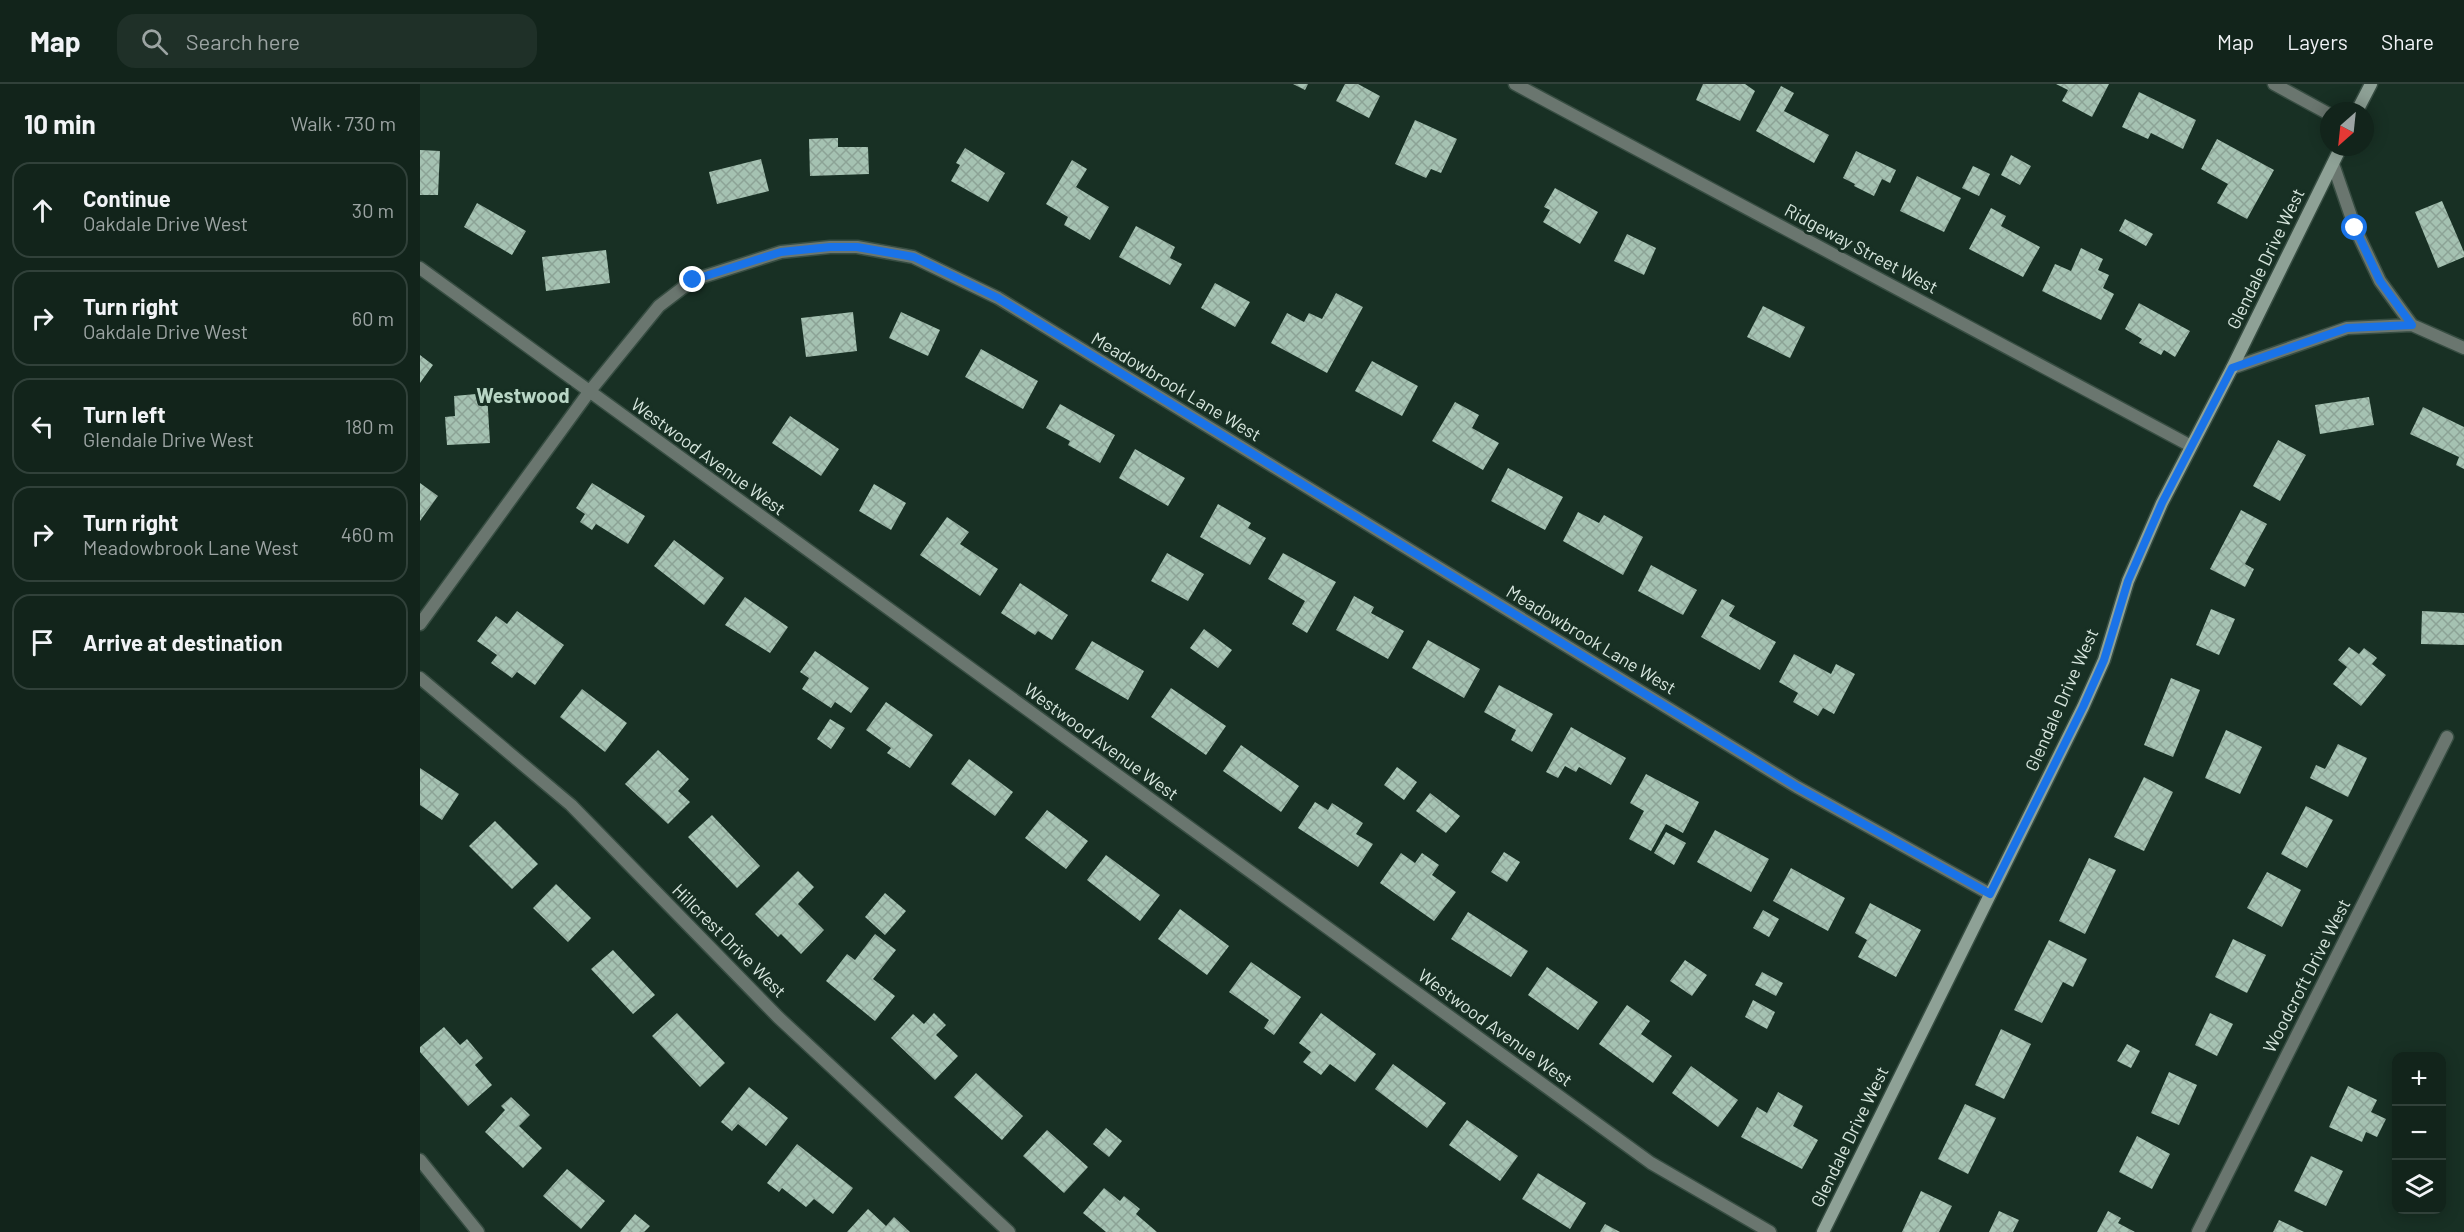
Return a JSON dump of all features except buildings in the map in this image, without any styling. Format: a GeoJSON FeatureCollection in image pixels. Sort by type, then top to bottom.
{"type":"FeatureCollection","features":[{"type":"Feature","properties":{"kind":"street","name":"Ridgeway Street West"},"geometry":{"type":"LineString","coordinates":[[1515,84],[2191,446]]}},
{"type":"Feature","properties":{"kind":"street"},"geometry":{"type":"LineString","coordinates":[[2274,84],[2320,109]]}},
{"type":"Feature","properties":{"kind":"street"},"geometry":{"type":"LineString","coordinates":[[2362,102],[2371,84]]}},
{"type":"Feature","properties":{"kind":"street","name":"Glendale Drive West"},"geometry":{"type":"LineString","coordinates":[[1823,1232],[2083,707],[2104,660],[2128,581],[2162,503],[2337,156]]}},
{"type":"Feature","properties":{"kind":"street"},"geometry":{"type":"LineString","coordinates":[[2333,164],[2355,228],[2380,281],[2412,325]]}},
{"type":"Feature","properties":{"kind":"street","name":"Meadowbrook Lane West"},"geometry":{"type":"LineString","coordinates":[[420,624],[589,392],[659,306],[693,280],[781,252],[857,247],[914,257],[998,298],[1797,787],[1990,894]]}},
{"type":"Feature","properties":{"kind":"street","name":"Westwood Avenue West"},"geometry":{"type":"LineString","coordinates":[[420,268],[1651,1163],[1770,1232]]}},
{"type":"Feature","properties":{"kind":"street"},"geometry":{"type":"LineString","coordinates":[[2232,368],[2347,328],[2412,325],[2464,348]]}},
{"type":"Feature","properties":{"kind":"street","name":"Hillcrest Drive West"},"geometry":{"type":"LineString","coordinates":[[420,678],[571,805],[778,1017],[1009,1232]]}},
{"type":"Feature","properties":{"kind":"street","name":"Woodcroft Drive West"},"geometry":{"type":"LineString","coordinates":[[2198,1232],[2447,737]]}},
{"type":"Feature","properties":{"kind":"street"},"geometry":{"type":"LineString","coordinates":[[420,1160],[478,1232]]}},
{"type":"Feature","properties":{"kind":"district","name":"Westwood"},"geometry":{"type":"Point","coordinates":[523,396]}},
{"type":"Feature","properties":{"kind":"route"},"geometry":{"type":"LineString","coordinates":[[693,280],[781,252],[857,247],[914,257],[998,298],[1797,787],[1990,894],[2104,660],[2128,581],[2162,503],[2232,368],[2347,328],[2412,325],[2380,281],[2355,228]]}}]}
